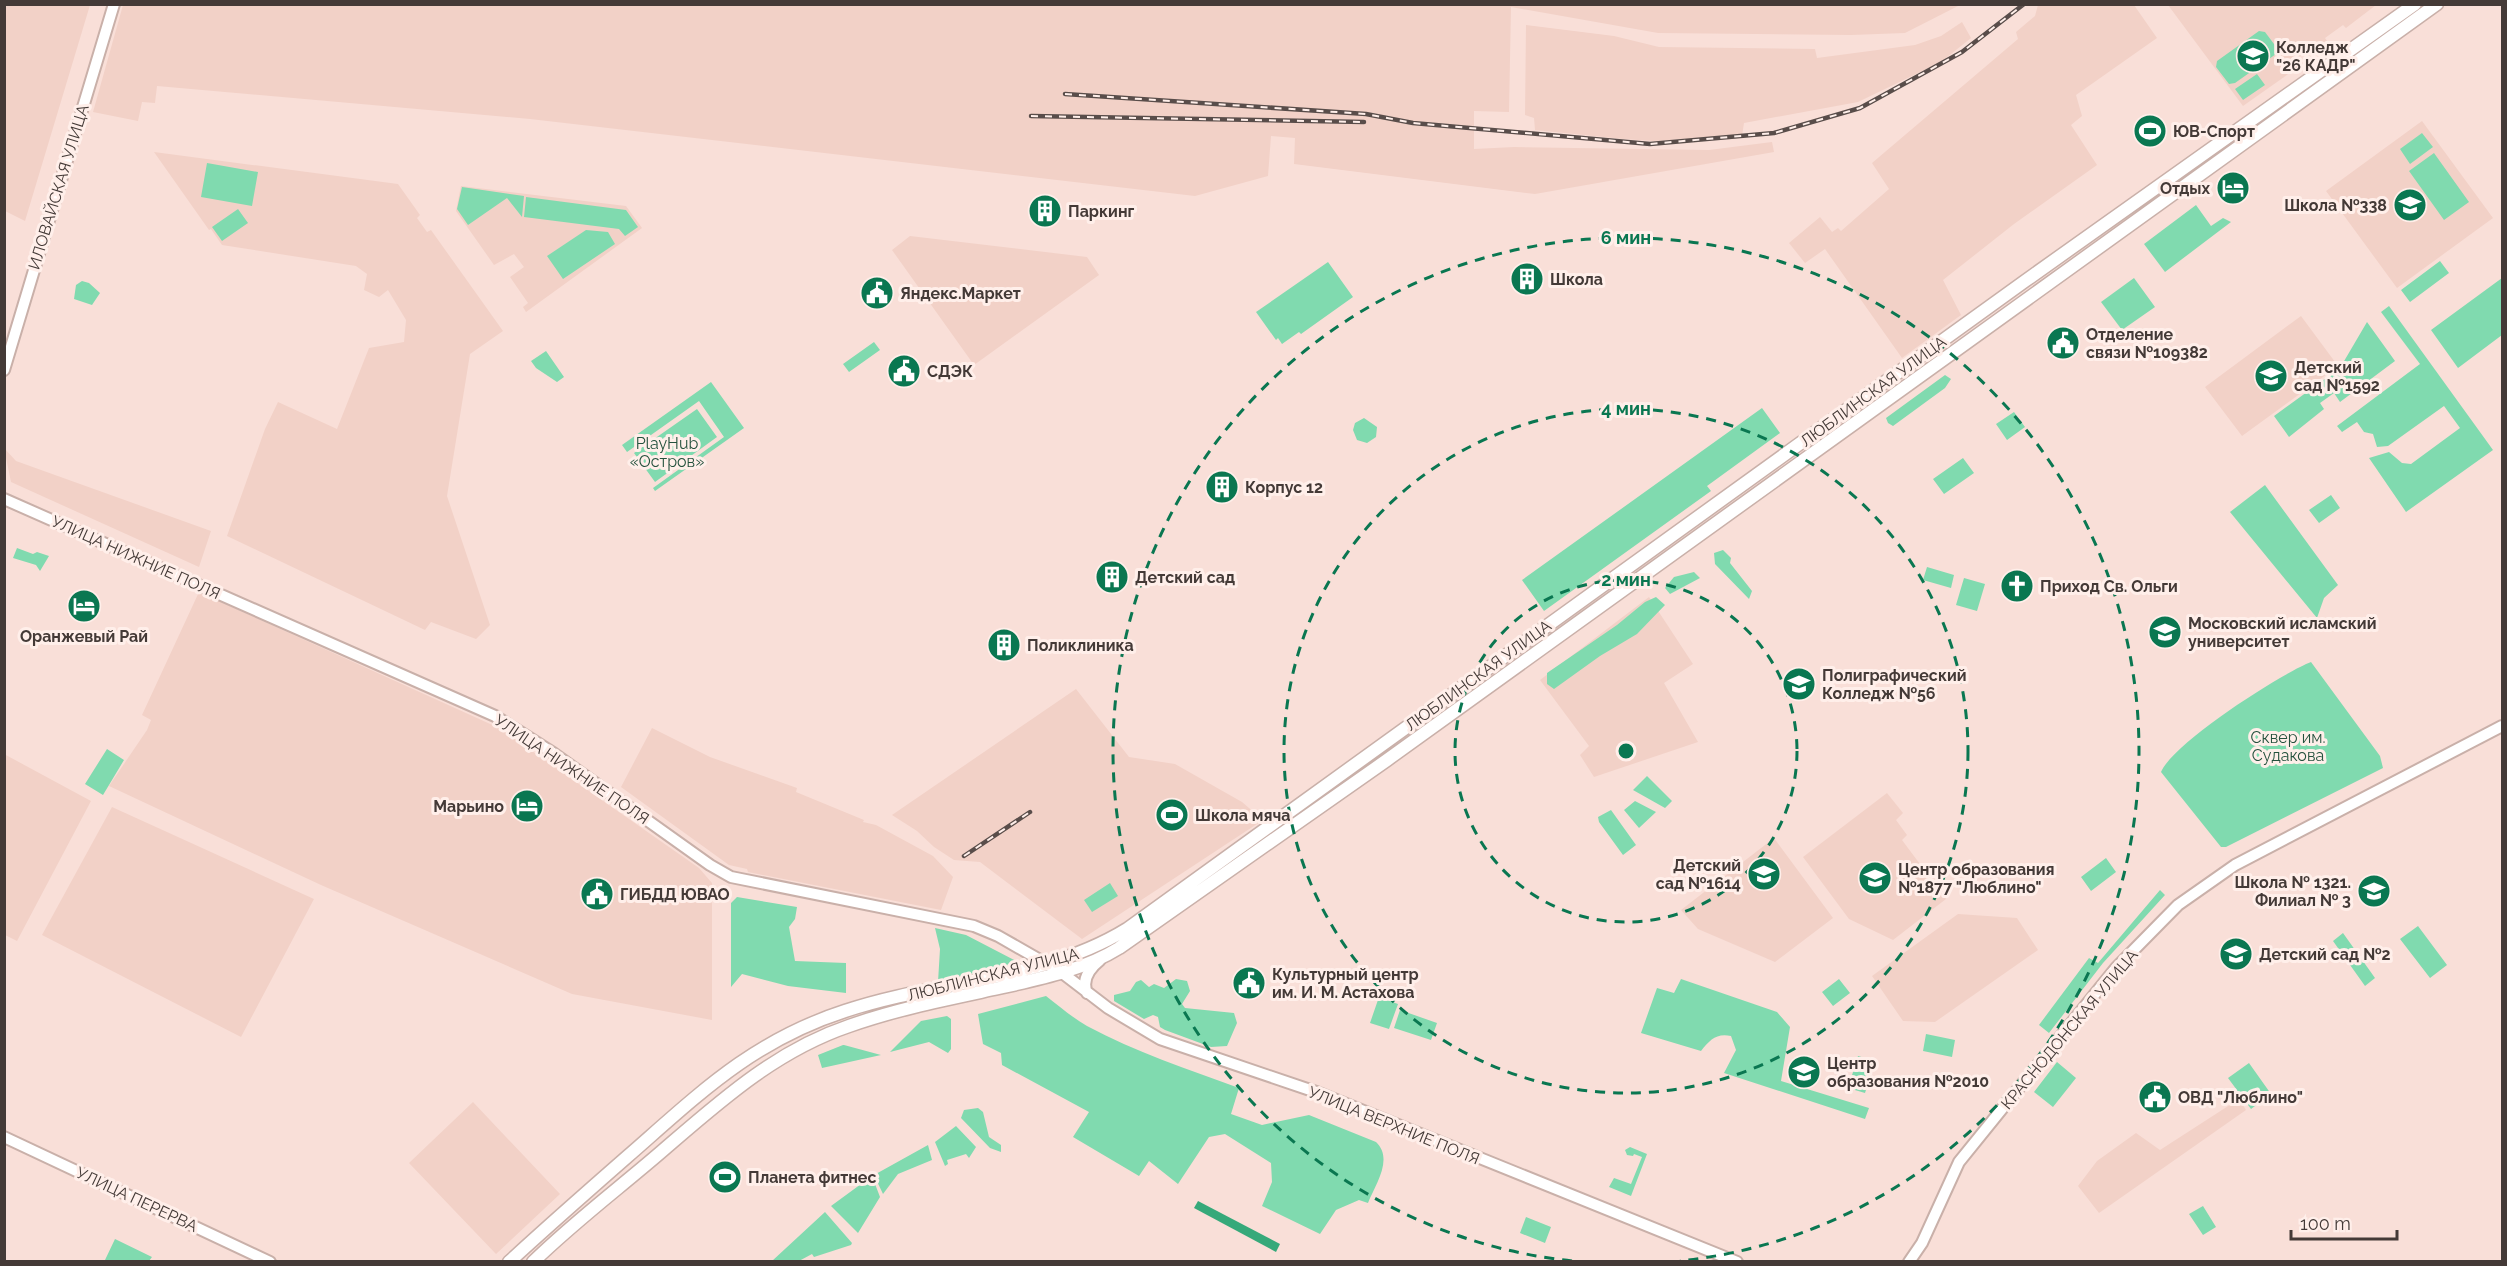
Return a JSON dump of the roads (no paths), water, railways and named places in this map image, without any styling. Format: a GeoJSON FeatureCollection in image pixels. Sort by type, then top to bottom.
{"type":"FeatureCollection","features":[{"type":"Feature","properties":{"kind":"main road","name":"ИЛОВАЙСКАЯ УЛИЦА"},"geometry":{"type":"LineString","coordinates":[[4,370],[114,4]]}},
{"type":"Feature","properties":{"kind":"main road","name":"ЛЮБЛИНСКАЯ УЛИЦА"},"geometry":{"type":"LineString","coordinates":[[509,1262],[698,1093],[758,1050],[846,1010],[1046,963],[1101,945],[1127,929],[2025,281],[2415,4]]}},
{"type":"Feature","properties":{"kind":"main road","name":"ЛЮБЛИНСКАЯ УЛИЦА"},"geometry":{"type":"LineString","coordinates":[[533,1262],[567,1229],[722,1098],[763,1069],[810,1042],[875,1017],[1061,972],[1101,958],[1387,760],[2437,4]]}},
{"type":"Feature","properties":{"kind":"main road","name":"УЛИЦА НИЖНИЕ ПОЛЯ"},"geometry":{"type":"LineString","coordinates":[[4,499],[495,716],[553,753],[710,865],[731,877],[912,911],[974,926],[998,936],[1061,972]]}},
{"type":"Feature","properties":{"kind":"main road","name":"КРАСНОДОНСКАЯ УЛИЦА"},"geometry":{"type":"LineString","coordinates":[[1909,1262],[1922,1243],[1959,1162],[2116,968],[2178,905],[2235,865],[2502,726]]}},
{"type":"Feature","properties":{"kind":"main road"},"geometry":{"type":"LineString","coordinates":[[1087,993],[1085,987],[1089,971],[1101,958]]}},
{"type":"Feature","properties":{"kind":"main road","name":"УЛИЦА ВЕРХНИЕ ПОЛЯ"},"geometry":{"type":"LineString","coordinates":[[1061,972],[1087,993],[1144,1031],[1180,1047],[1319,1093],[1737,1262]]}},
{"type":"Feature","properties":{"kind":"main road","name":"УЛИЦА ПЕРЕРВА"},"geometry":{"type":"LineString","coordinates":[[4,1137],[270,1262]]}},
{"type":"Feature","properties":{"kind":"railway"},"geometry":{"type":"LineString","coordinates":[[1065,94],[1366,114],[1413,123],[1650,144],[1774,133],[1860,108],[1962,52],[2024,4]]}},
{"type":"Feature","properties":{"kind":"railway"},"geometry":{"type":"LineString","coordinates":[[1031,116],[1364,122]]}},
{"type":"Feature","properties":{"kind":"railway"},"geometry":{"type":"LineString","coordinates":[[964,856],[1030,812]]}},
{"type":"Feature","properties":{"kind":"place","name":"Колледж \"26 КАДР\""},"geometry":{"type":"Point","coordinates":[2253,56]}},
{"type":"Feature","properties":{"kind":"place","name":"ЮВ-Спорт"},"geometry":{"type":"Point","coordinates":[2150,131]}},
{"type":"Feature","properties":{"kind":"place","name":"Отдых"},"geometry":{"type":"Point","coordinates":[2233,188]}},
{"type":"Feature","properties":{"kind":"place","name":"Школа №338"},"geometry":{"type":"Point","coordinates":[2410,205]}},
{"type":"Feature","properties":{"kind":"place","name":"Паркинг"},"geometry":{"type":"Point","coordinates":[1045,211]}},
{"type":"Feature","properties":{"kind":"place","name":"Школа"},"geometry":{"type":"Point","coordinates":[1527,279]}},
{"type":"Feature","properties":{"kind":"place","name":"Яндекс.Маркет"},"geometry":{"type":"Point","coordinates":[877,293]}},
{"type":"Feature","properties":{"kind":"place","name":"Отделение связи №109382"},"geometry":{"type":"Point","coordinates":[2063,343]}},
{"type":"Feature","properties":{"kind":"place","name":"СДЭК"},"geometry":{"type":"Point","coordinates":[904,371]}},
{"type":"Feature","properties":{"kind":"place","name":"Детский сад №1592"},"geometry":{"type":"Point","coordinates":[2271,376]}},
{"type":"Feature","properties":{"kind":"place","name":"Корпус 12"},"geometry":{"type":"Point","coordinates":[1222,487]}},
{"type":"Feature","properties":{"kind":"place","name":"Детский сад"},"geometry":{"type":"Point","coordinates":[1112,577]}},
{"type":"Feature","properties":{"kind":"place","name":"Приход Св. Ольги"},"geometry":{"type":"Point","coordinates":[2017,586]}},
{"type":"Feature","properties":{"kind":"place","name":"Оранжевый Рай"},"geometry":{"type":"Point","coordinates":[84,606]}},
{"type":"Feature","properties":{"kind":"place","name":"Московский исламский университет"},"geometry":{"type":"Point","coordinates":[2165,632]}},
{"type":"Feature","properties":{"kind":"place","name":"Поликлиника"},"geometry":{"type":"Point","coordinates":[1004,645]}},
{"type":"Feature","properties":{"kind":"place","name":"Полиграфический Колледж №56"},"geometry":{"type":"Point","coordinates":[1799,684]}},
{"type":"Feature","properties":{"kind":"place","name":"Марьино"},"geometry":{"type":"Point","coordinates":[527,806]}},
{"type":"Feature","properties":{"kind":"place","name":"Школа мяча"},"geometry":{"type":"Point","coordinates":[1172,815]}},
{"type":"Feature","properties":{"kind":"place","name":"Детский сад №1614"},"geometry":{"type":"Point","coordinates":[1764,874]}},
{"type":"Feature","properties":{"kind":"place","name":"Центр образования №1877 \"Люблино\""},"geometry":{"type":"Point","coordinates":[1875,878]}},
{"type":"Feature","properties":{"kind":"place","name":"Школа № 1321. Филиал № 3"},"geometry":{"type":"Point","coordinates":[2374,891]}},
{"type":"Feature","properties":{"kind":"place","name":"ГИБДД ЮВАО"},"geometry":{"type":"Point","coordinates":[597,894]}},
{"type":"Feature","properties":{"kind":"place","name":"Детский сад №2"},"geometry":{"type":"Point","coordinates":[2236,954]}},
{"type":"Feature","properties":{"kind":"place","name":"Культурный центр им. И. М. Астахова"},"geometry":{"type":"Point","coordinates":[1249,983]}},
{"type":"Feature","properties":{"kind":"place","name":"Центр образования №2010"},"geometry":{"type":"Point","coordinates":[1804,1072]}},
{"type":"Feature","properties":{"kind":"place","name":"ОВД \"Люблино\""},"geometry":{"type":"Point","coordinates":[2155,1097]}},
{"type":"Feature","properties":{"kind":"place","name":"Планета фитнес"},"geometry":{"type":"Point","coordinates":[725,1177]}},
{"type":"Feature","properties":{"kind":"park label","name":"PlayHub «Остров»"},"geometry":{"type":"Point","coordinates":[667,452]}},
{"type":"Feature","properties":{"kind":"park label","name":"Сквер им. Судакова"},"geometry":{"type":"Point","coordinates":[2288,746]}}]}
